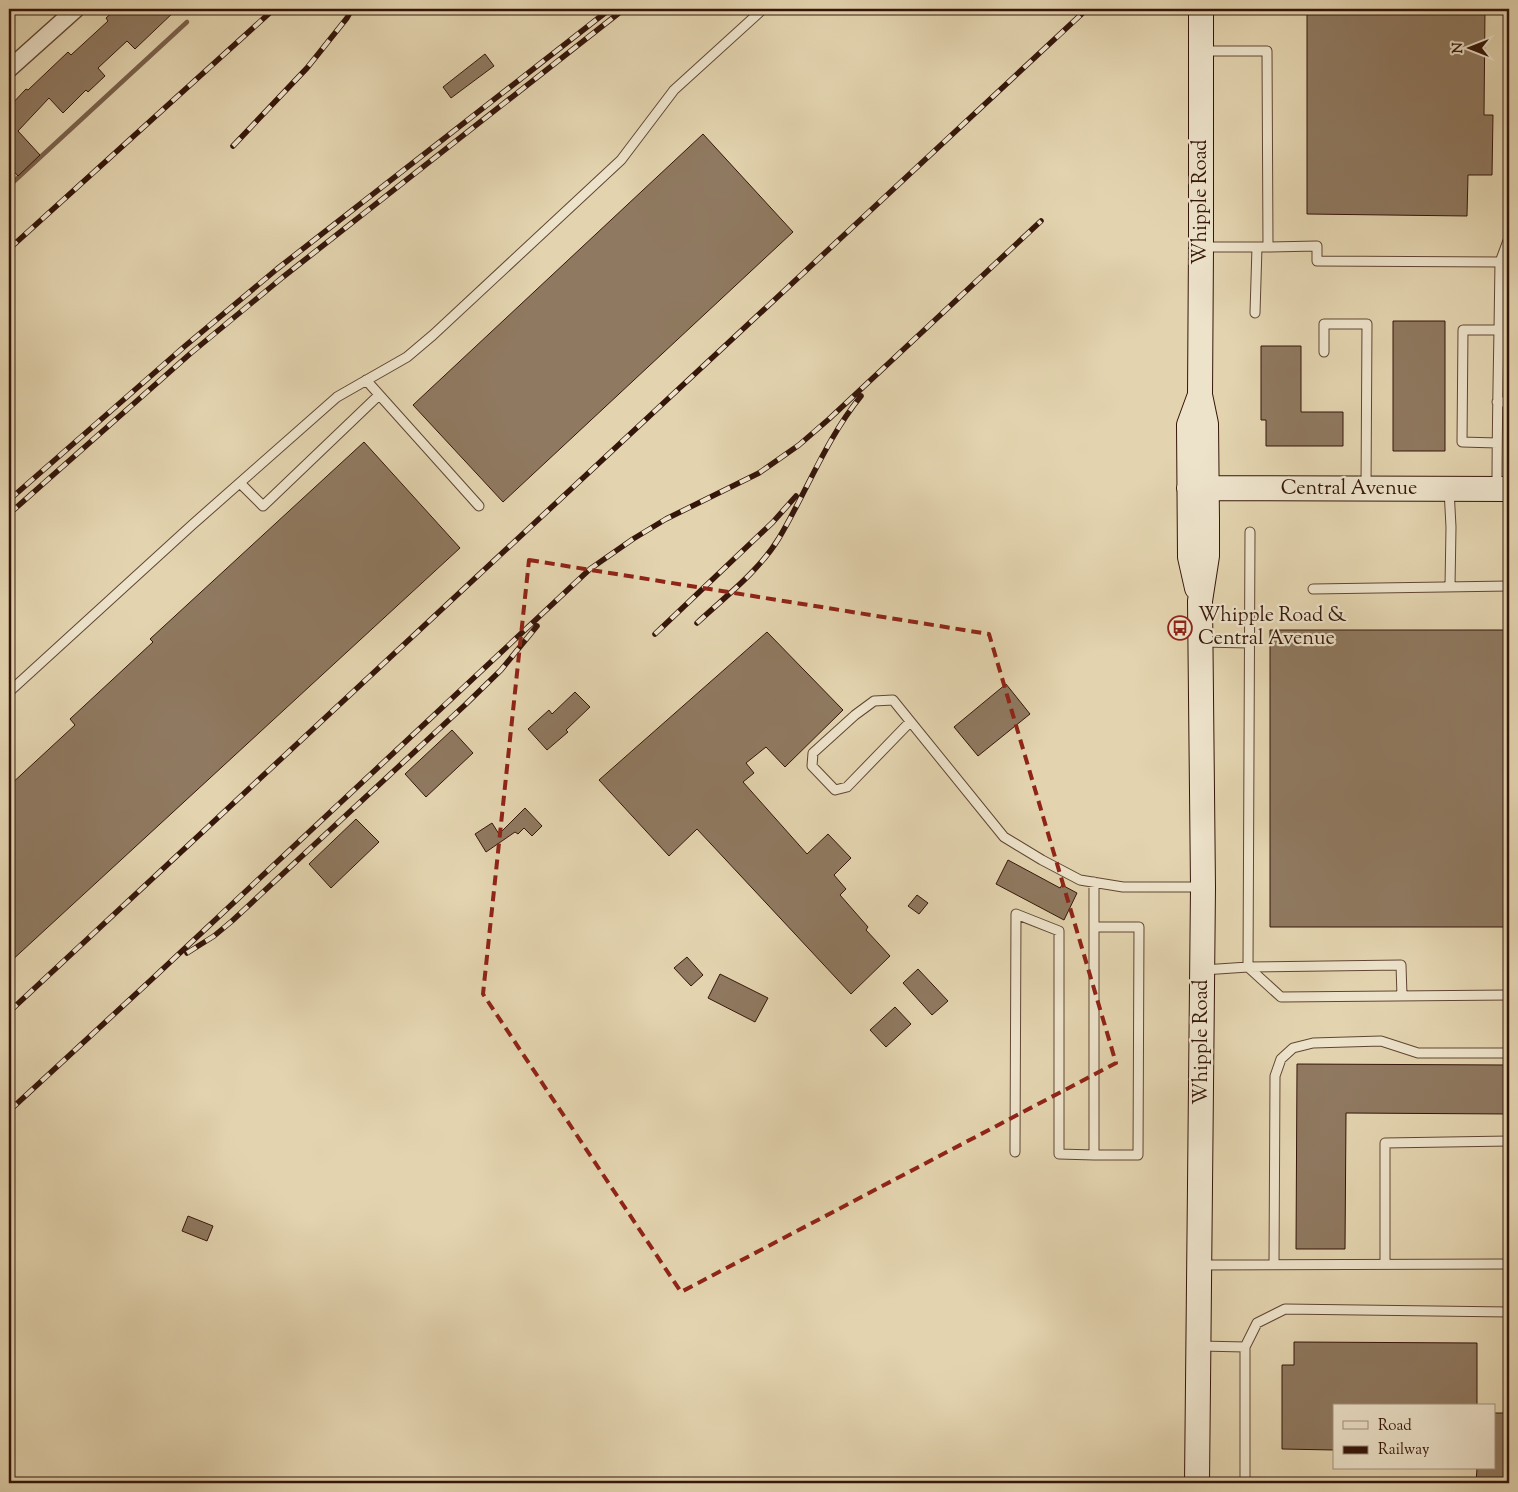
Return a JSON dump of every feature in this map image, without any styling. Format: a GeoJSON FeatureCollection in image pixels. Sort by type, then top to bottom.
{"type":"FeatureCollection","features":[{"type":"Feature","properties":{"kind":"main road","name":"Whipple Road"},"geometry":{"type":"LineString","coordinates":[[1197,1483],[1203,887],[1200,602],[1190,557],[1198,488],[1189,425],[1200,395],[1201,9]]}},
{"type":"Feature","properties":{"kind":"main road","name":"Central Avenue"},"geometry":{"type":"LineString","coordinates":[[1198,488],[1503,489]]}},
{"type":"Feature","properties":{"kind":"street"},"geometry":{"type":"LineString","coordinates":[[9,69],[76,9]]}},
{"type":"Feature","properties":{"kind":"lane"},"geometry":{"type":"LineString","coordinates":[[9,692],[337,397],[407,357],[433,335],[621,160],[673,91],[763,9]]}},
{"type":"Feature","properties":{"kind":"lane"},"geometry":{"type":"LineString","coordinates":[[1201,51],[1267,51],[1268,247]]}},
{"type":"Feature","properties":{"kind":"lane"},"geometry":{"type":"LineString","coordinates":[[1503,489],[1497,443],[1500,262],[1509,238]]}},
{"type":"Feature","properties":{"kind":"lane"},"geometry":{"type":"LineString","coordinates":[[1201,247],[1317,246],[1317,261],[1500,262]]}},
{"type":"Feature","properties":{"kind":"lane"},"geometry":{"type":"LineString","coordinates":[[1255,313],[1257,247]]}},
{"type":"Feature","properties":{"kind":"lane"},"geometry":{"type":"LineString","coordinates":[[1324,352],[1324,324],[1367,324],[1366,488]]}},
{"type":"Feature","properties":{"kind":"lane"},"geometry":{"type":"LineString","coordinates":[[1497,443],[1462,442],[1464,330],[1507,330],[1509,327]]}},
{"type":"Feature","properties":{"kind":"lane"},"geometry":{"type":"LineString","coordinates":[[366,380],[479,506]]}},
{"type":"Feature","properties":{"kind":"lane"},"geometry":{"type":"LineString","coordinates":[[240,483],[263,506],[379,395]]}},
{"type":"Feature","properties":{"kind":"lane"},"geometry":{"type":"LineString","coordinates":[[1497,402],[1509,402]]}},
{"type":"Feature","properties":{"kind":"lane"},"geometry":{"type":"LineString","coordinates":[[1450,489],[1450,586]]}},
{"type":"Feature","properties":{"kind":"lane"},"geometry":{"type":"LineString","coordinates":[[1250,532],[1248,967],[1282,997],[1509,995]]}},
{"type":"Feature","properties":{"kind":"lane"},"geometry":{"type":"LineString","coordinates":[[1312,589],[1509,586]]}},
{"type":"Feature","properties":{"kind":"lane"},"geometry":{"type":"LineString","coordinates":[[1200,642],[1249,643]]}},
{"type":"Feature","properties":{"kind":"lane"},"geometry":{"type":"LineString","coordinates":[[910,722],[847,788],[834,790],[812,766],[813,753],[855,715],[874,701],[893,700],[1004,836],[1042,860],[1080,880],[1123,887],[1203,887]]}},
{"type":"Feature","properties":{"kind":"lane"},"geometry":{"type":"LineString","coordinates":[[1094,882],[1094,1154]]}},
{"type":"Feature","properties":{"kind":"lane"},"geometry":{"type":"LineString","coordinates":[[1015,1152],[1016,914],[1059,930],[1059,1154],[1138,1156],[1139,927],[1094,927]]}},
{"type":"Feature","properties":{"kind":"lane"},"geometry":{"type":"LineString","coordinates":[[1202,970],[1248,967],[1401,965],[1402,996]]}},
{"type":"Feature","properties":{"kind":"lane"},"geometry":{"type":"LineString","coordinates":[[1274,1264],[1275,1076],[1281,1059],[1293,1048],[1313,1042],[1381,1041],[1418,1053],[1509,1053]]}},
{"type":"Feature","properties":{"kind":"lane"},"geometry":{"type":"LineString","coordinates":[[1385,1264],[1385,1143],[1509,1141]]}},
{"type":"Feature","properties":{"kind":"lane"},"geometry":{"type":"LineString","coordinates":[[1200,1265],[1509,1264]]}},
{"type":"Feature","properties":{"kind":"lane"},"geometry":{"type":"LineString","coordinates":[[1245,1483],[1245,1347],[1257,1323],[1285,1310],[1509,1312]]}},
{"type":"Feature","properties":{"kind":"lane"},"geometry":{"type":"LineString","coordinates":[[1199,1346],[1245,1347]]}},
{"type":"Feature","properties":{"kind":"highlighted area"},"geometry":{"type":"Polygon","coordinates":[[[529,560],[989,634],[1116,1063],[681,1292],[483,994],[529,560]]]}},
{"type":"Feature","properties":{"kind":"building"},"geometry":{"type":"Polygon","coordinates":[[[116,9],[177,9],[135,49],[127,41],[98,68],[105,76],[88,92],[86,90],[63,113],[49,98],[18,131],[40,155],[18,176],[9,166],[9,107],[26,89],[28,90],[68,52],[71,55],[108,21],[106,18],[116,9]]]}},
{"type":"Feature","properties":{"kind":"building"},"geometry":{"type":"Polygon","coordinates":[[[1307,9],[1485,9],[1484,115],[1493,115],[1492,175],[1468,175],[1467,216],[1307,214],[1307,9]]]}},
{"type":"Feature","properties":{"kind":"building"},"geometry":{"type":"Polygon","coordinates":[[[485,54],[494,66],[451,98],[443,87],[485,54]]]}},
{"type":"Feature","properties":{"kind":"building"},"geometry":{"type":"Polygon","coordinates":[[[703,134],[793,232],[503,502],[413,405],[703,134]]]}},
{"type":"Feature","properties":{"kind":"building"},"geometry":{"type":"Polygon","coordinates":[[[1393,321],[1445,321],[1445,451],[1393,451],[1393,321]]]}},
{"type":"Feature","properties":{"kind":"building"},"geometry":{"type":"Polygon","coordinates":[[[1261,346],[1301,346],[1301,412],[1343,412],[1343,446],[1266,446],[1266,420],[1261,420],[1261,346]]]}},
{"type":"Feature","properties":{"kind":"building"},"geometry":{"type":"Polygon","coordinates":[[[364,442],[460,548],[9,963],[9,786],[75,725],[70,719],[153,642],[150,639],[364,442]]]}},
{"type":"Feature","properties":{"kind":"building"},"geometry":{"type":"Polygon","coordinates":[[[1270,630],[1509,630],[1509,927],[1270,927],[1270,630]]]}},
{"type":"Feature","properties":{"kind":"building"},"geometry":{"type":"Polygon","coordinates":[[[767,632],[843,710],[785,767],[766,747],[746,763],[754,773],[743,782],[807,854],[828,834],[851,858],[834,875],[846,889],[840,895],[868,927],[866,930],[890,956],[851,994],[697,829],[669,856],[599,780],[767,632]]]}},
{"type":"Feature","properties":{"kind":"building"},"geometry":{"type":"Polygon","coordinates":[[[1006,684],[1030,714],[978,756],[954,727],[1006,684]]]}},
{"type":"Feature","properties":{"kind":"building"},"geometry":{"type":"Polygon","coordinates":[[[575,692],[590,707],[566,730],[568,732],[547,750],[528,729],[549,710],[552,714],[575,692]]]}},
{"type":"Feature","properties":{"kind":"building"},"geometry":{"type":"Polygon","coordinates":[[[452,730],[473,753],[426,797],[405,774],[452,730]]]}},
{"type":"Feature","properties":{"kind":"building"},"geometry":{"type":"Polygon","coordinates":[[[525,808],[542,826],[532,836],[524,828],[518,834],[515,832],[486,852],[475,834],[492,823],[499,834],[525,808]]]}},
{"type":"Feature","properties":{"kind":"building"},"geometry":{"type":"Polygon","coordinates":[[[356,819],[379,842],[331,888],[309,864],[356,819]]]}},
{"type":"Feature","properties":{"kind":"building"},"geometry":{"type":"Polygon","coordinates":[[[1008,860],[1060,888],[1062,885],[1077,893],[1064,920],[996,884],[1008,860]]]}},
{"type":"Feature","properties":{"kind":"building"},"geometry":{"type":"Polygon","coordinates":[[[917,895],[928,903],[919,914],[908,906],[917,895]]]}},
{"type":"Feature","properties":{"kind":"building"},"geometry":{"type":"Polygon","coordinates":[[[687,957],[703,975],[691,986],[674,968],[687,957]]]}},
{"type":"Feature","properties":{"kind":"building"},"geometry":{"type":"Polygon","coordinates":[[[918,969],[948,1001],[932,1015],[903,983],[918,969]]]}},
{"type":"Feature","properties":{"kind":"building"},"geometry":{"type":"Polygon","coordinates":[[[720,974],[768,998],[755,1022],[708,998],[720,974]]]}},
{"type":"Feature","properties":{"kind":"building"},"geometry":{"type":"Polygon","coordinates":[[[895,1007],[911,1024],[886,1047],[870,1030],[895,1007]]]}},
{"type":"Feature","properties":{"kind":"building"},"geometry":{"type":"Polygon","coordinates":[[[1297,1064],[1506,1065],[1506,1072],[1509,1072],[1509,1114],[1346,1113],[1345,1249],[1296,1249],[1297,1064]]]}},
{"type":"Feature","properties":{"kind":"building"},"geometry":{"type":"Polygon","coordinates":[[[188,1216],[213,1226],[207,1241],[182,1231],[188,1216]]]}},
{"type":"Feature","properties":{"kind":"building"},"geometry":{"type":"Polygon","coordinates":[[[1294,1342],[1477,1343],[1477,1404],[1333,1404],[1333,1450],[1282,1449],[1282,1365],[1294,1365],[1294,1342]]]}},
{"type":"Feature","properties":{"kind":"building"},"geometry":{"type":"Polygon","coordinates":[[[1496,1413],[1509,1413],[1509,1483],[1476,1483],[1477,1470],[1496,1470],[1496,1413]]]}},
{"type":"Feature","properties":{"kind":"waterway"},"geometry":{"type":"LineString","coordinates":[[9,186],[187,22]]}},
{"type":"Feature","properties":{"kind":"railway"},"geometry":{"type":"LineString","coordinates":[[9,249],[274,9]]}},
{"type":"Feature","properties":{"kind":"railway"},"geometry":{"type":"LineString","coordinates":[[233,146],[307,68],[352,9]]}},
{"type":"Feature","properties":{"kind":"railway"},"geometry":{"type":"LineString","coordinates":[[9,500],[185,346],[277,269],[610,9]]}},
{"type":"Feature","properties":{"kind":"railway"},"geometry":{"type":"LineString","coordinates":[[9,514],[191,353],[283,277],[624,9]]}},
{"type":"Feature","properties":{"kind":"railway"},"geometry":{"type":"LineString","coordinates":[[9,1012],[1087,9]]}},
{"type":"Feature","properties":{"kind":"railway"},"geometry":{"type":"LineString","coordinates":[[9,1111],[590,569],[666,519],[759,473],[799,445],[1041,221]]}},
{"type":"Feature","properties":{"kind":"railway"},"geometry":{"type":"LineString","coordinates":[[697,623],[741,583],[771,550],[837,430],[861,396]]}},
{"type":"Feature","properties":{"kind":"railway"},"geometry":{"type":"LineString","coordinates":[[655,634],[773,522],[796,496]]}},
{"type":"Feature","properties":{"kind":"railway"},"geometry":{"type":"LineString","coordinates":[[187,953],[214,936],[232,921],[465,705],[501,670],[537,626]]}},
{"type":"Feature","properties":{"kind":"place","name":"Whipple Road & Central Avenue"},"geometry":{"type":"Point","coordinates":[1180,628]}}]}
